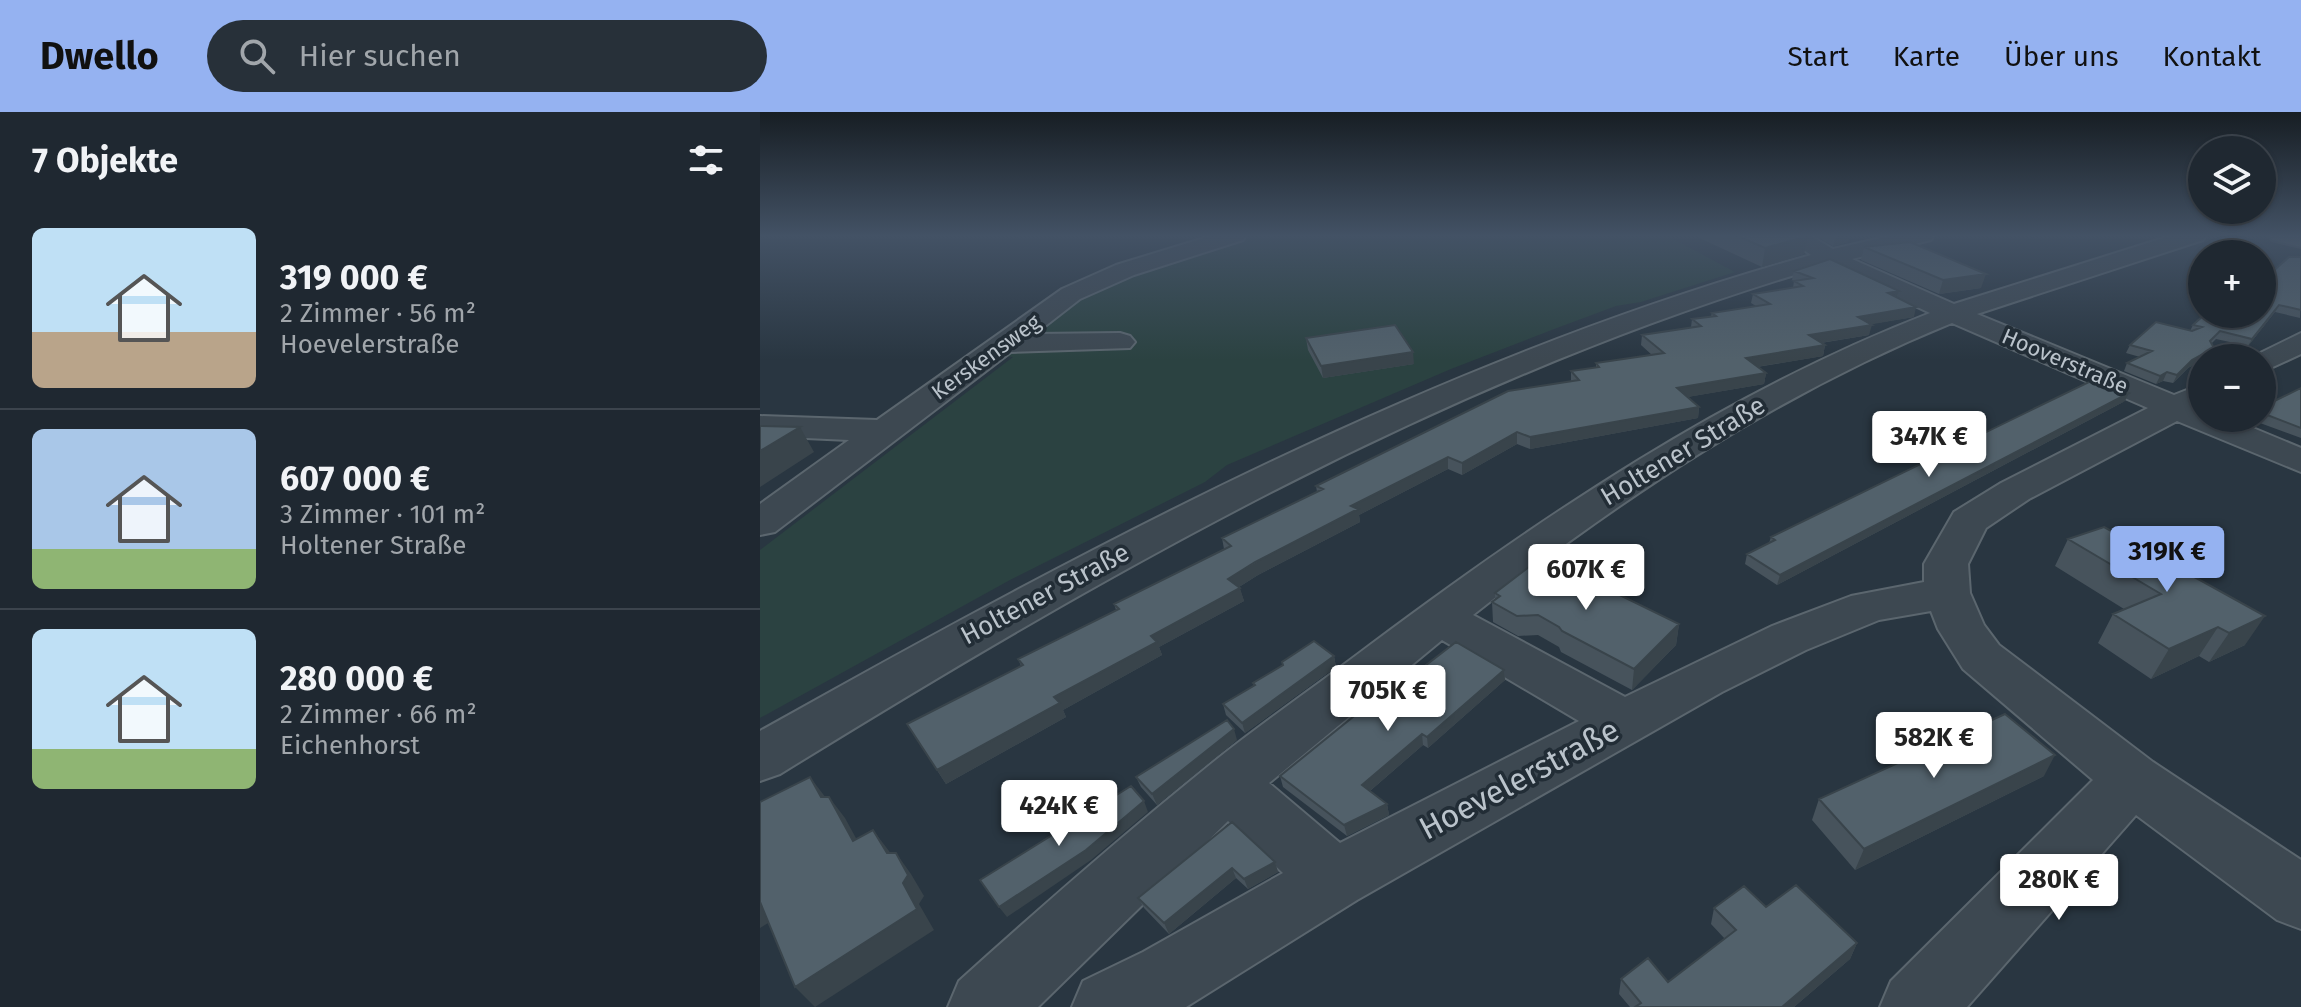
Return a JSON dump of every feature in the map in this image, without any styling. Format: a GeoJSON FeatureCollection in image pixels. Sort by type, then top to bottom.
{"type":"FeatureCollection","features":[{"type":"Feature","properties":{"kind":"street","name":"Kerskensweg"},"geometry":{"type":"LineString","coordinates":[[760,523],[1088,284],[1110,277]]}},
{"type":"Feature","properties":{"kind":"street","name":"Holtener Straße"},"geometry":{"type":"LineString","coordinates":[[760,758],[971,634],[1247,488],[1520,366],[1677,305],[1770,277]]}},
{"type":"Feature","properties":{"kind":"street","name":"Hooverstraße"},"geometry":{"type":"LineString","coordinates":[[1872,277],[1952,313],[2188,401]]}},
{"type":"Feature","properties":{"kind":"street","name":"Holtener Straße"},"geometry":{"type":"LineString","coordinates":[[998,1002],[1229,784],[1439,617],[1579,513],[1712,430],[1852,357],[1952,313],[2065,277]]}},
{"type":"Feature","properties":{"kind":"street"},"geometry":{"type":"LineString","coordinates":[[1005,343],[1120,342]]}},
{"type":"Feature","properties":{"kind":"street"},"geometry":{"type":"LineString","coordinates":[[2276,365],[2301,342]]}},
{"type":"Feature","properties":{"kind":"street"},"geometry":{"type":"LineString","coordinates":[[2188,401],[2015,491],[1969,521],[1946,564],[1947,593],[1962,629],[1981,657],[2132,779],[2301,898]]}},
{"type":"Feature","properties":{"kind":"street"},"geometry":{"type":"LineString","coordinates":[[760,426],[885,431]]}},
{"type":"Feature","properties":{"kind":"street","name":"Hooverstraße"},"geometry":{"type":"LineString","coordinates":[[2246,432],[2301,461]]}},
{"type":"Feature","properties":{"kind":"street","name":"Hoevelerstraße"},"geometry":{"type":"LineString","coordinates":[[1109,1007],[1169,977],[1334,879],[1625,722],[1789,638],[1868,607],[1947,593]]}},
{"type":"Feature","properties":{"kind":"street"},"geometry":{"type":"LineString","coordinates":[[1439,617],[1625,722]]}},
{"type":"Feature","properties":{"kind":"street"},"geometry":{"type":"LineString","coordinates":[[1921,1005],[2132,779]]}},
{"type":"Feature","properties":{"kind":"street"},"geometry":{"type":"LineString","coordinates":[[1229,784],[1334,879]]}},
{"type":"Feature","properties":{"kind":"green space"},"geometry":{"type":"Polygon","coordinates":[[[1118,277],[1720,277],[1641,302],[1616,306],[1549,331],[1451,369],[1227,465],[1205,482],[1010,580],[760,718],[760,550],[1013,357],[1000,356],[1088,290],[1118,277]]]}},
{"type":"Feature","properties":{"kind":"building"},"geometry":{"type":"Polygon","coordinates":[[[1810,277],[1868,277],[1899,291],[1888,293],[1916,307],[1858,317],[1872,325],[1809,335],[1825,345],[1746,358],[1766,373],[1677,388],[1699,407],[1530,437],[1517,432],[1462,463],[1448,457],[1351,506],[1358,509],[1255,562],[1228,579],[1240,588],[1151,636],[1157,642],[1054,697],[1060,703],[937,770],[907,724],[1023,665],[1018,659],[1119,609],[1114,604],[1231,546],[1222,538],[1323,489],[1316,486],[1508,391],[1579,380],[1571,371],[1599,367],[1596,363],[1664,353],[1642,335],[1701,326],[1692,319],[1770,304],[1753,294],[1803,286],[1794,281],[1813,278],[1810,277]]]}},
{"type":"Feature","properties":{"kind":"building"},"geometry":{"type":"Polygon","coordinates":[[[1935,277],[1966,277],[1943,280],[1935,277]]]}},
{"type":"Feature","properties":{"kind":"building"},"geometry":{"type":"Polygon","coordinates":[[[2276,277],[2301,277],[2301,310],[2279,305],[2276,309],[2276,277]]]}},
{"type":"Feature","properties":{"kind":"building"},"geometry":{"type":"Polygon","coordinates":[[[2156,322],[2192,331],[2200,328],[2261,328],[2252,339],[2220,331],[2210,341],[2212,344],[2188,344],[2188,364],[2177,375],[2167,372],[2160,376],[2127,363],[2152,351],[2130,345],[2156,322]]]}},
{"type":"Feature","properties":{"kind":"building"},"geometry":{"type":"Polygon","coordinates":[[[1395,325],[1413,352],[1321,366],[1306,338],[1395,325]]]}},
{"type":"Feature","properties":{"kind":"building"},"geometry":{"type":"Polygon","coordinates":[[[2095,379],[2129,393],[1780,575],[1747,554],[1775,540],[1771,537],[2095,379]]]}},
{"type":"Feature","properties":{"kind":"building"},"geometry":{"type":"Polygon","coordinates":[[[2301,388],[2301,428],[2276,418],[2276,400],[2301,388]]]}},
{"type":"Feature","properties":{"kind":"building"},"geometry":{"type":"Polygon","coordinates":[[[760,426],[800,427],[760,451],[760,426]]]}},
{"type":"Feature","properties":{"kind":"building"},"geometry":{"type":"Polygon","coordinates":[[[2104,527],[2265,616],[2229,633],[2218,627],[2169,649],[2113,614],[2161,594],[2068,539],[2104,527]]]}},
{"type":"Feature","properties":{"kind":"building"},"geometry":{"type":"Polygon","coordinates":[[[1542,557],[1679,624],[1634,669],[1538,615],[1517,616],[1492,602],[1500,596],[1495,593],[1542,557]]]}},
{"type":"Feature","properties":{"kind":"building"},"geometry":{"type":"Polygon","coordinates":[[[1314,641],[1334,656],[1242,723],[1223,704],[1255,685],[1253,683],[1314,641]]]}},
{"type":"Feature","properties":{"kind":"building"},"geometry":{"type":"Polygon","coordinates":[[[1456,642],[1504,670],[1427,737],[1422,734],[1362,785],[1387,804],[1344,825],[1280,776],[1374,700],[1378,702],[1456,642]]]}},
{"type":"Feature","properties":{"kind":"building"},"geometry":{"type":"Polygon","coordinates":[[[2005,714],[2055,755],[1864,849],[1819,799],[2005,714]]]}},
{"type":"Feature","properties":{"kind":"building"},"geometry":{"type":"Polygon","coordinates":[[[1227,720],[1234,729],[1152,794],[1136,777],[1227,720]]]}},
{"type":"Feature","properties":{"kind":"building"},"geometry":{"type":"Polygon","coordinates":[[[810,777],[821,797],[829,797],[853,841],[873,830],[887,853],[896,853],[908,875],[903,883],[917,909],[795,987],[760,902],[760,802],[810,777]]]}},
{"type":"Feature","properties":{"kind":"building"},"geometry":{"type":"Polygon","coordinates":[[[1131,786],[1144,801],[1086,850],[999,907],[980,880],[1131,786]]]}},
{"type":"Feature","properties":{"kind":"building"},"geometry":{"type":"Polygon","coordinates":[[[1232,822],[1275,862],[1244,879],[1232,868],[1164,923],[1138,898],[1232,822]]]}},
{"type":"Feature","properties":{"kind":"building"},"geometry":{"type":"Polygon","coordinates":[[[1796,885],[1857,943],[1782,1007],[1635,1007],[1641,1003],[1621,979],[1648,958],[1668,982],[1736,930],[1714,908],[1744,886],[1766,907],[1796,885]]]}}]}
